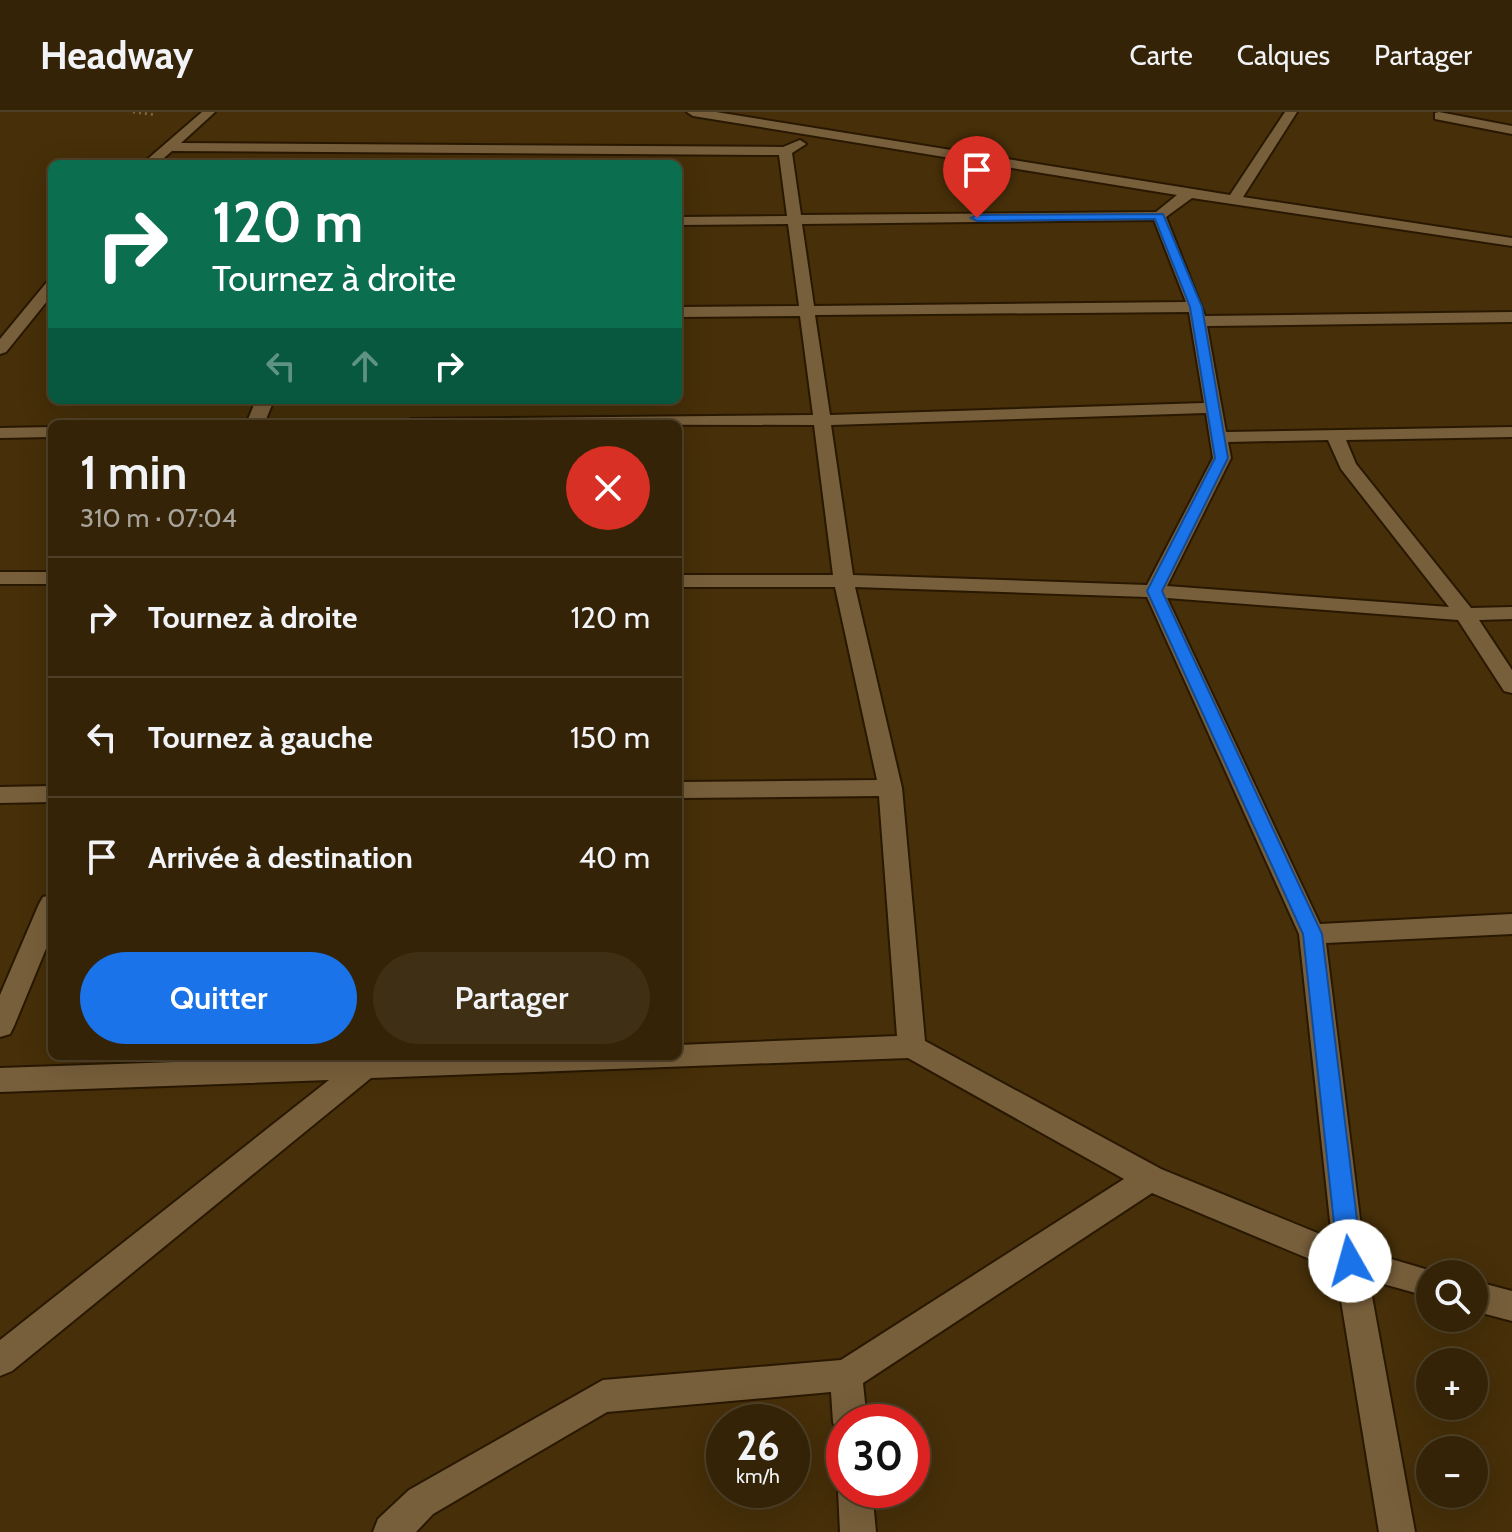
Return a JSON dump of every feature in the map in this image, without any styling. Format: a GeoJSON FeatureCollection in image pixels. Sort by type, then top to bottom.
{"type":"FeatureCollection","features":[{"type":"Feature","properties":{"kind":"street"},"geometry":{"type":"LineString","coordinates":[[154,160],[209,112]]}},
{"type":"Feature","properties":{"kind":"street"},"geometry":{"type":"LineString","coordinates":[[693,112],[771,119],[820,135],[1512,242]]}},
{"type":"Feature","properties":{"kind":"street"},"geometry":{"type":"LineString","coordinates":[[1234,200],[1291,112]]}},
{"type":"Feature","properties":{"kind":"street"},"geometry":{"type":"LineString","coordinates":[[1439,116],[1512,130]]}},
{"type":"Feature","properties":{"kind":"street"},"geometry":{"type":"LineString","coordinates":[[171,147],[785,151],[820,135]]}},
{"type":"Feature","properties":{"kind":"street"},"geometry":{"type":"LineString","coordinates":[[366,160],[371,148]]}},
{"type":"Feature","properties":{"kind":"street"},"geometry":{"type":"LineString","coordinates":[[536,160],[537,149]]}},
{"type":"Feature","properties":{"kind":"street"},"geometry":{"type":"LineString","coordinates":[[785,151],[844,581],[890,788],[912,1047]]}},
{"type":"Feature","properties":{"kind":"street"},"geometry":{"type":"LineString","coordinates":[[682,221],[1159,216],[1189,193]]}},
{"type":"Feature","properties":{"kind":"street"},"geometry":{"type":"LineString","coordinates":[[1154,591],[1222,458],[1197,314],[1159,216]]}},
{"type":"Feature","properties":{"kind":"street"},"geometry":{"type":"LineString","coordinates":[[0,349],[48,290]]}},
{"type":"Feature","properties":{"kind":"street"},"geometry":{"type":"LineString","coordinates":[[682,312],[1512,317]]}},
{"type":"Feature","properties":{"kind":"street"},"geometry":{"type":"LineString","coordinates":[[25,318],[48,318]]}},
{"type":"Feature","properties":{"kind":"street"},"geometry":{"type":"LineString","coordinates":[[682,421],[1214,408]]}},
{"type":"Feature","properties":{"kind":"street"},"geometry":{"type":"LineString","coordinates":[[0,433],[48,432]]}},
{"type":"Feature","properties":{"kind":"street"},"geometry":{"type":"LineString","coordinates":[[1218,437],[1512,432]]}},
{"type":"Feature","properties":{"kind":"street"},"geometry":{"type":"LineString","coordinates":[[1335,435],[1347,465],[1465,614],[1512,686]]}},
{"type":"Feature","properties":{"kind":"street"},"geometry":{"type":"LineString","coordinates":[[0,578],[48,578]]}},
{"type":"Feature","properties":{"kind":"street"},"geometry":{"type":"LineString","coordinates":[[682,581],[844,581],[1154,591],[1465,614],[1512,613]]}},
{"type":"Feature","properties":{"kind":"street"},"geometry":{"type":"LineString","coordinates":[[1154,591],[1312,934],[1350,1261],[1397,1532]]}},
{"type":"Feature","properties":{"kind":"street"},"geometry":{"type":"LineString","coordinates":[[682,790],[890,788]]}},
{"type":"Feature","properties":{"kind":"street"},"geometry":{"type":"LineString","coordinates":[[0,795],[48,794]]}},
{"type":"Feature","properties":{"kind":"street"},"geometry":{"type":"LineString","coordinates":[[0,1026],[48,913]]}},
{"type":"Feature","properties":{"kind":"street"},"geometry":{"type":"LineString","coordinates":[[1312,934],[1512,924]]}},
{"type":"Feature","properties":{"kind":"street"},"geometry":{"type":"LineString","coordinates":[[682,1056],[912,1047],[1150,1178],[1350,1261],[1416,1279]]}},
{"type":"Feature","properties":{"kind":"street"},"geometry":{"type":"LineString","coordinates":[[0,1080],[427,1060]]}},
{"type":"Feature","properties":{"kind":"street"},"geometry":{"type":"LineString","coordinates":[[0,1360],[367,1061]]}},
{"type":"Feature","properties":{"kind":"street"},"geometry":{"type":"LineString","coordinates":[[391,1532],[421,1502],[603,1396],[846,1375],[1150,1178]]}},
{"type":"Feature","properties":{"kind":"street"},"geometry":{"type":"LineString","coordinates":[[1488,1300],[1512,1306]]}},
{"type":"Feature","properties":{"kind":"street"},"geometry":{"type":"LineString","coordinates":[[846,1375],[848,1404]]}},
{"type":"Feature","properties":{"kind":"street"},"geometry":{"type":"LineString","coordinates":[[856,1508],[858,1532]]}},
{"type":"Feature","properties":{"kind":"route"},"geometry":{"type":"LineString","coordinates":[[977,218],[1159,216],[1196,307],[1222,458],[1154,591],[1312,934],[1350,1261]]}}]}
